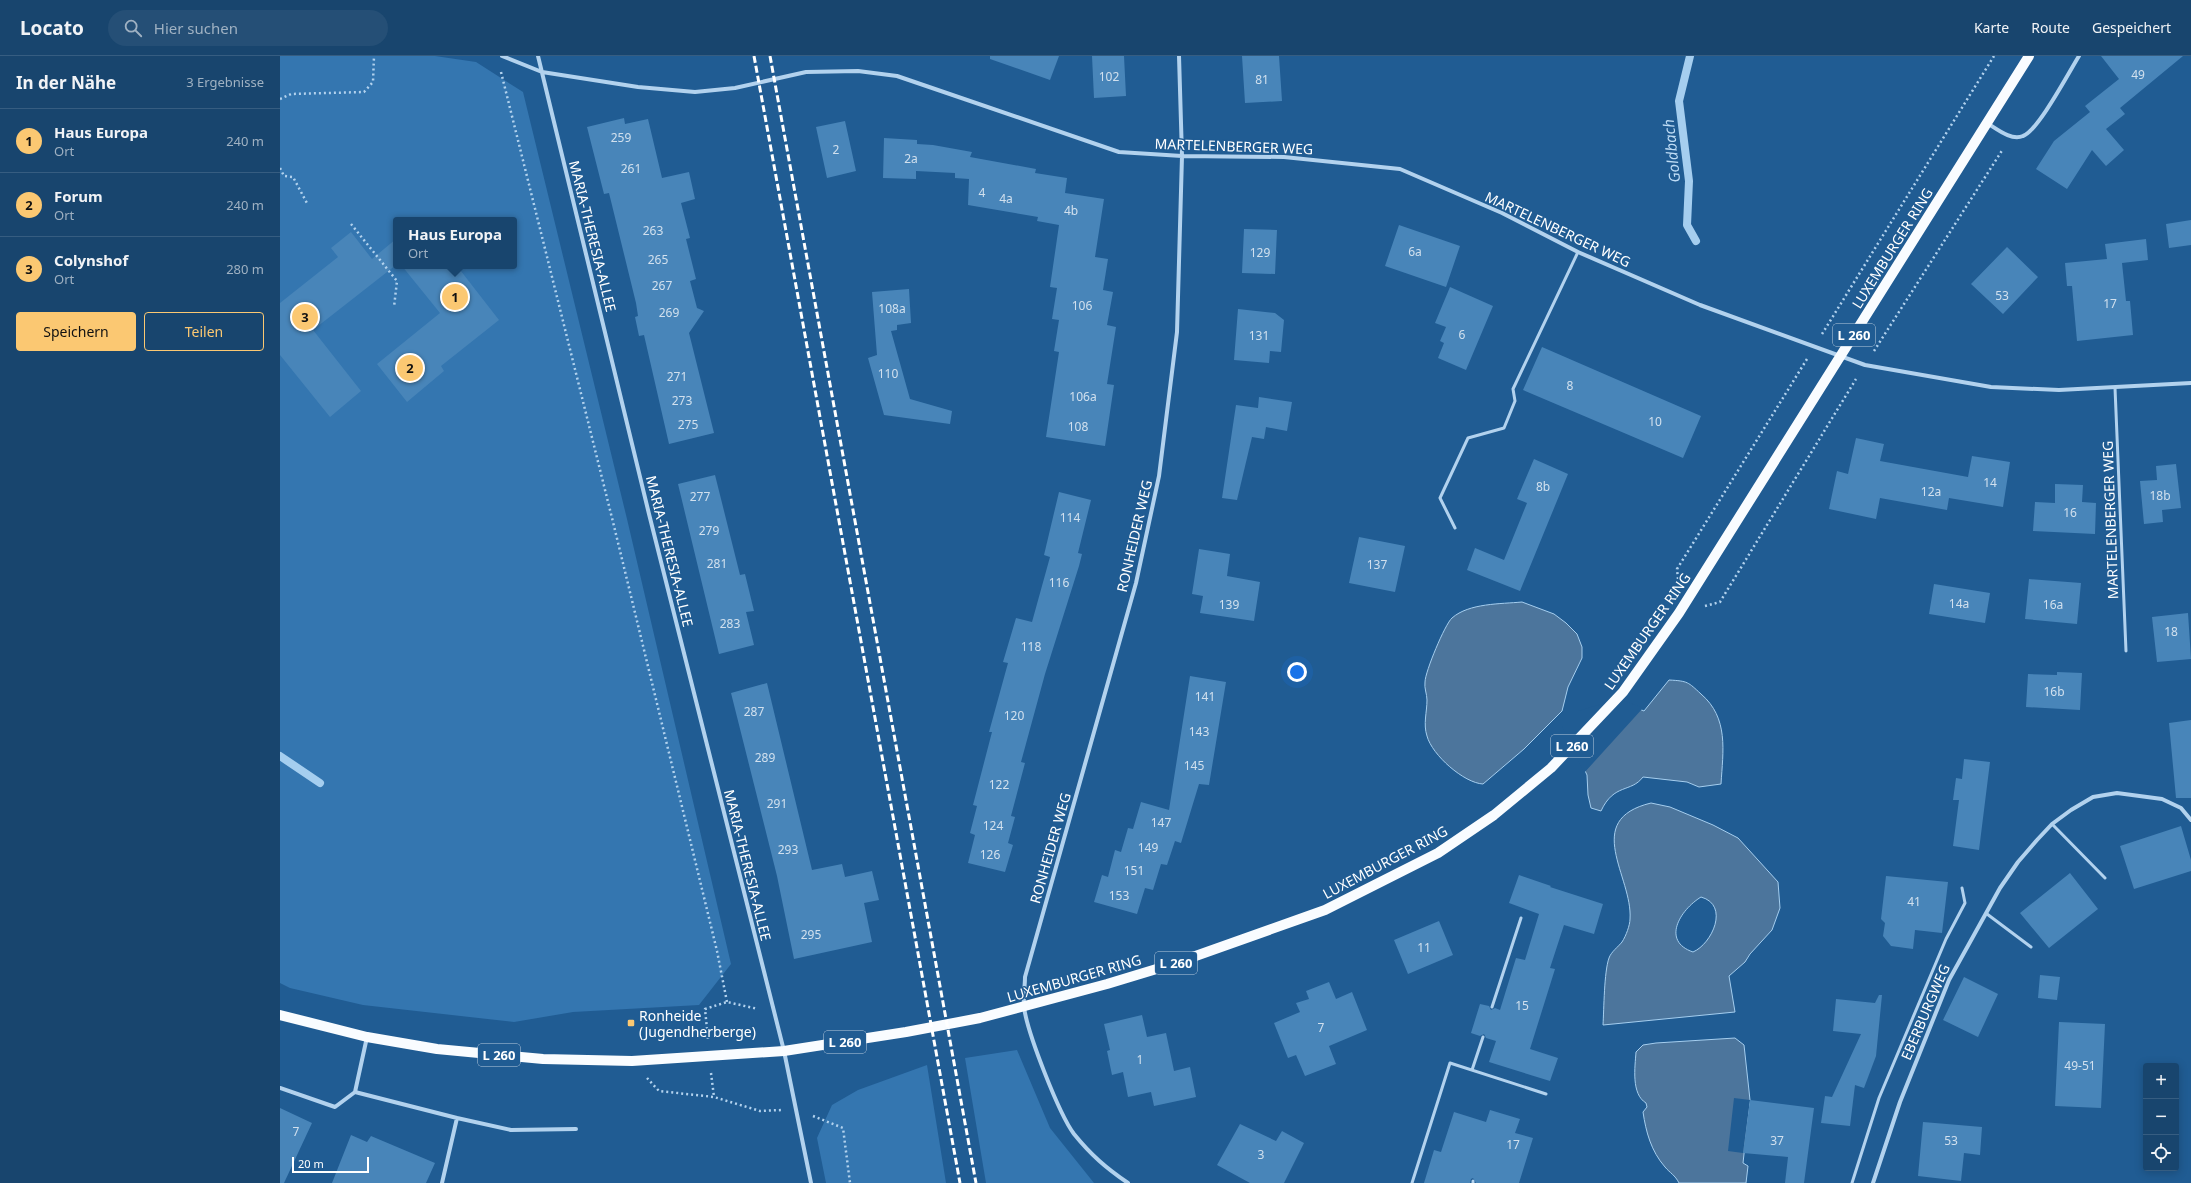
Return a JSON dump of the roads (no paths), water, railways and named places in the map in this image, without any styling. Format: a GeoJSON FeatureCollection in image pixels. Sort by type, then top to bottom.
{"type":"FeatureCollection","features":[{"type":"Feature","properties":{"kind":"main road","name":"LUXEMBURGER RING"},"geometry":{"type":"LineString","coordinates":[[784,1051],[958,1023],[1024,1007],[1173,964],[1325,910],[1438,853],[1494,815],[1551,768],[1623,692],[1680,613],[2029,56]]}},
{"type":"Feature","properties":{"kind":"main road","name":"L 260"},"geometry":{"type":"LineString","coordinates":[[280,1015],[368,1037],[437,1049],[543,1059],[632,1061],[784,1051]]}},
{"type":"Feature","properties":{"kind":"street","name":"MARTELENBERGER WEG"},"geometry":{"type":"LineString","coordinates":[[502,56],[542,72],[638,87],[695,92],[735,88],[806,72],[858,70],[897,76],[1119,152],[1182,156],[1284,157],[1400,169],[1502,213],[1578,252],[1700,305],[1865,365],[1991,387],[2059,390],[2191,384]]}},
{"type":"Feature","properties":{"kind":"street","name":"MARIA-THERESIA-ALLEE"},"geometry":{"type":"LineString","coordinates":[[538,56],[784,1051],[811,1183]]}},
{"type":"Feature","properties":{"kind":"street","name":"RONHEIDER WEG"},"geometry":{"type":"LineString","coordinates":[[1024,1007],[1025,976],[1136,583],[1159,476],[1177,332],[1182,156],[1179,56]]}},
{"type":"Feature","properties":{"kind":"street"},"geometry":{"type":"LineString","coordinates":[[1987,123],[2011,137],[2023,136],[2037,124],[2079,56]]}},
{"type":"Feature","properties":{"kind":"street","name":"EBERBURGWEG"},"geometry":{"type":"LineString","coordinates":[[1872,1183],[1900,1102],[1949,980],[1987,914],[2000,888],[2018,862],[2052,824],[2070,810],[2094,797],[2117,793],[2162,799],[2181,808],[2191,820]]}},
{"type":"Feature","properties":{"kind":"street"},"geometry":{"type":"LineString","coordinates":[[1024,1007],[1033,1039],[1055,1097],[1073,1132],[1101,1164],[1128,1183]]}},
{"type":"Feature","properties":{"kind":"street"},"geometry":{"type":"LineString","coordinates":[[280,1088],[335,1107],[354,1092],[368,1037]]}},
{"type":"Feature","properties":{"kind":"street"},"geometry":{"type":"LineString","coordinates":[[354,1092],[511,1130],[576,1129]]}},
{"type":"Feature","properties":{"kind":"street"},"geometry":{"type":"LineString","coordinates":[[442,1183],[457,1118]]}},
{"type":"Feature","properties":{"kind":"lane"},"geometry":{"type":"LineString","coordinates":[[1455,528],[1440,498],[1443,491],[1468,438],[1504,428],[1515,401],[1513,389],[1578,252]]}},
{"type":"Feature","properties":{"kind":"lane","name":"MARTELENBERGER WEG"},"geometry":{"type":"LineString","coordinates":[[2115,388],[2126,651]]}},
{"type":"Feature","properties":{"kind":"lane"},"geometry":{"type":"LineString","coordinates":[[2052,824],[2105,878]]}},
{"type":"Feature","properties":{"kind":"lane"},"geometry":{"type":"LineString","coordinates":[[1852,1183],[1879,1098],[1946,939],[1965,903],[1962,888]]}},
{"type":"Feature","properties":{"kind":"lane"},"geometry":{"type":"LineString","coordinates":[[1987,914],[2032,947]]}},
{"type":"Feature","properties":{"kind":"lane"},"geometry":{"type":"LineString","coordinates":[[1492,1007],[1521,918]]}},
{"type":"Feature","properties":{"kind":"lane"},"geometry":{"type":"LineString","coordinates":[[1472,1070],[1483,1037]]}},
{"type":"Feature","properties":{"kind":"lane"},"geometry":{"type":"LineString","coordinates":[[1412,1183],[1450,1063],[1546,1094]]}},
{"type":"Feature","properties":{"kind":"waterway","name":"Goldbach"},"geometry":{"type":"LineString","coordinates":[[1690,56],[1679,101],[1689,181],[1687,225],[1696,241]]}},
{"type":"Feature","properties":{"kind":"waterway"},"geometry":{"type":"LineString","coordinates":[[280,756],[320,783]]}},
{"type":"Feature","properties":{"kind":"railway"},"geometry":{"type":"LineString","coordinates":[[754,56],[960,1183]]}},
{"type":"Feature","properties":{"kind":"railway"},"geometry":{"type":"LineString","coordinates":[[770,56],[976,1183]]}},
{"type":"Feature","properties":{"kind":"place","name":"Haus Europa"},"geometry":{"type":"Point","coordinates":[455,297]}},
{"type":"Feature","properties":{"kind":"place","name":"Colynshof"},"geometry":{"type":"Point","coordinates":[305,317]}},
{"type":"Feature","properties":{"kind":"place","name":"Forum"},"geometry":{"type":"Point","coordinates":[410,368]}},
{"type":"Feature","properties":{"kind":"place","name":"Ronheide (Jugendherberge)"},"geometry":{"type":"Point","coordinates":[631,1023]}}]}
